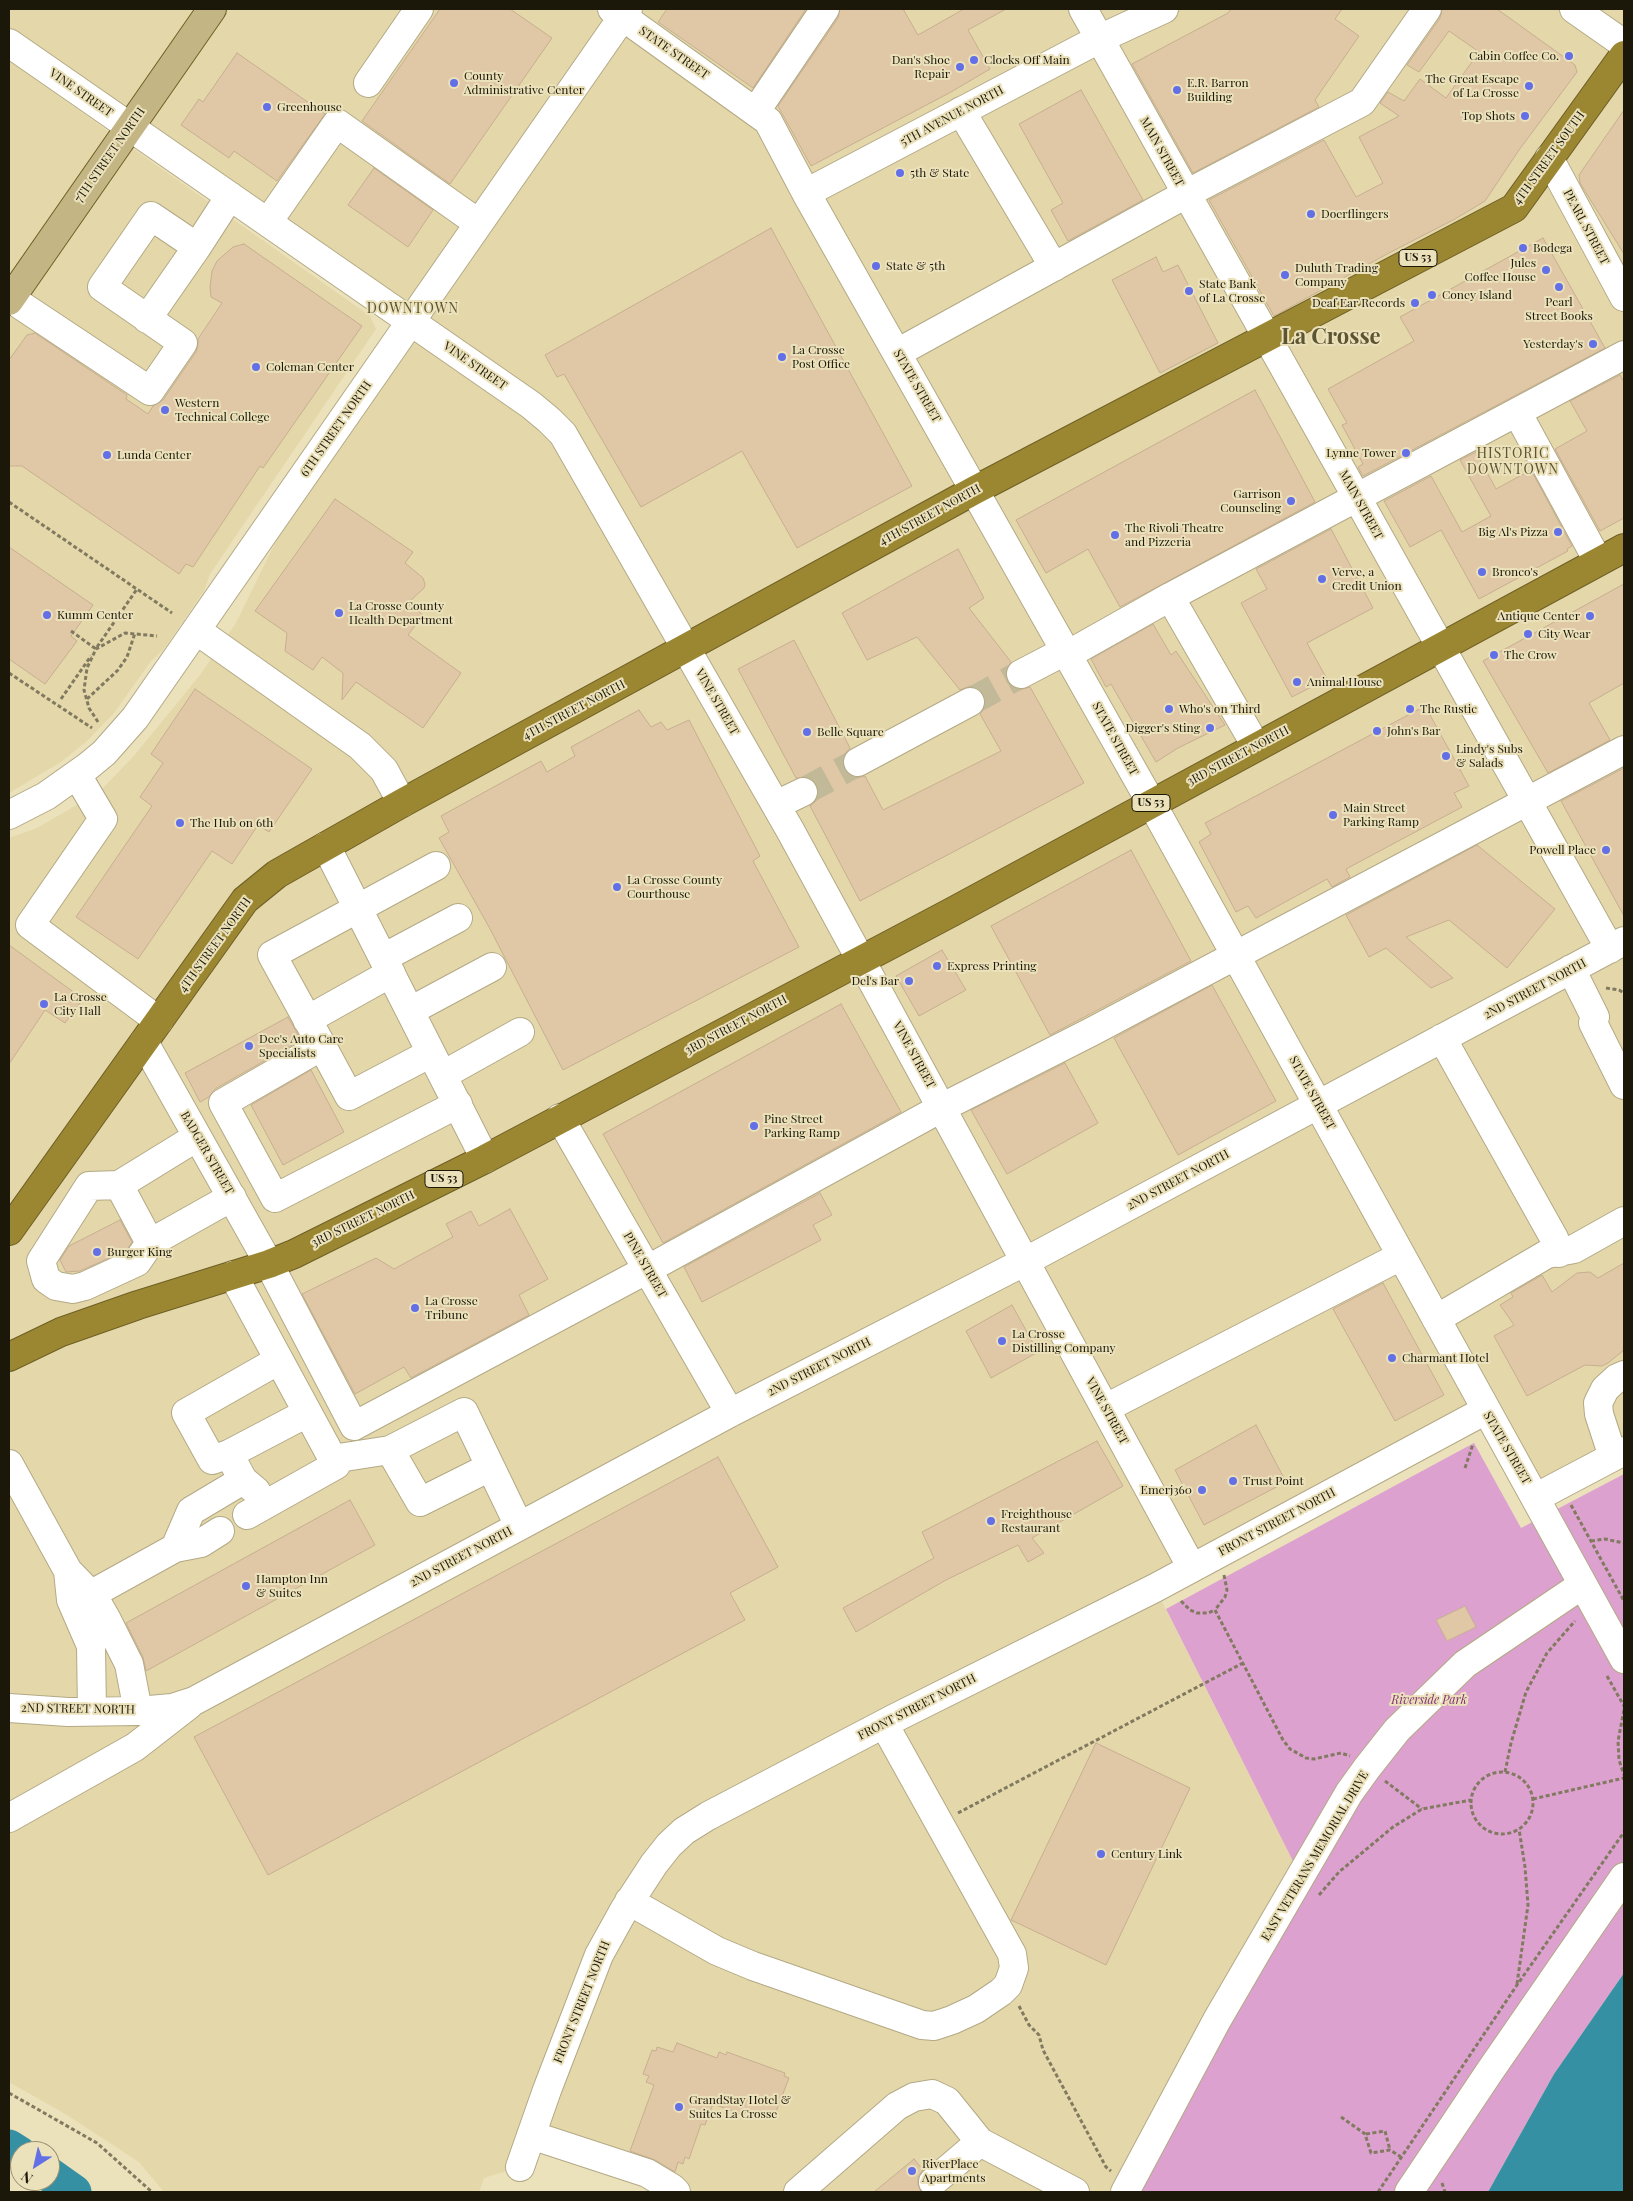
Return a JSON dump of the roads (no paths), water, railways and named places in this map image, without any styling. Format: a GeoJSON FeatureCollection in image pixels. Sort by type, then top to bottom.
{"type":"FeatureCollection","features":[{"type":"Feature","properties":{"kind":"highway","name":"4TH STREET SOUTH"},"geometry":{"type":"LineString","coordinates":[[1268,337],[1514,208],[1624,55]]}},
{"type":"Feature","properties":{"kind":"highway","name":"4TH STREET NORTH"},"geometry":{"type":"LineString","coordinates":[[9,1230],[246,900],[277,874],[402,802],[976,490],[1268,337]]}},
{"type":"Feature","properties":{"kind":"highway","name":"US 53"},"geometry":{"type":"LineString","coordinates":[[1441,646],[1624,548]]}},
{"type":"Feature","properties":{"kind":"highway","name":"3RD STREET NORTH"},"geometry":{"type":"LineString","coordinates":[[9,1357],[61,1332],[138,1305],[269,1264],[294,1254],[485,1159],[952,912],[1441,646]]}},
{"type":"Feature","properties":{"kind":"main road","name":"7TH STREET NORTH"},"geometry":{"type":"LineString","coordinates":[[10,299],[212,9]]}},
{"type":"Feature","properties":{"kind":"street"},"geometry":{"type":"LineString","coordinates":[[368,83],[419,9]]}},
{"type":"Feature","properties":{"kind":"street"},"geometry":{"type":"LineString","coordinates":[[756,111],[825,9]]}},
{"type":"Feature","properties":{"kind":"street","name":"MAIN STREET"},"geometry":{"type":"LineString","coordinates":[[1083,9],[1098,39],[1268,337],[1528,802],[1617,945]]}},
{"type":"Feature","properties":{"kind":"street","name":"5TH AVENUE NORTH"},"geometry":{"type":"LineString","coordinates":[[806,192],[1098,39],[1164,9]]}},
{"type":"Feature","properties":{"kind":"street"},"geometry":{"type":"LineString","coordinates":[[897,353],[1186,194],[1362,102],[1427,9]]}},
{"type":"Feature","properties":{"kind":"street"},"geometry":{"type":"LineString","coordinates":[[1574,9],[1624,44]]}},
{"type":"Feature","properties":{"kind":"street","name":"STATE STREET"},"geometry":{"type":"LineString","coordinates":[[621,11],[768,121],[806,192],[976,490],[1151,803],[1624,1659]]}},
{"type":"Feature","properties":{"kind":"street","name":"6TH STREET NORTH"},"geometry":{"type":"LineString","coordinates":[[9,815],[46,796],[77,775],[104,753],[130,724],[410,322],[621,11]]}},
{"type":"Feature","properties":{"kind":"street","name":"VINE STREET"},"geometry":{"type":"LineString","coordinates":[[9,43],[531,405],[563,434],[776,805],[943,1107],[1192,1568]]}},
{"type":"Feature","properties":{"kind":"street"},"geometry":{"type":"LineString","coordinates":[[961,111],[1054,267]]}},
{"type":"Feature","properties":{"kind":"street"},"geometry":{"type":"LineString","coordinates":[[268,222],[337,124],[478,223]]}},
{"type":"Feature","properties":{"kind":"street","name":"PEARL STREET"},"geometry":{"type":"LineString","coordinates":[[1549,158],[1624,297]]}},
{"type":"Feature","properties":{"kind":"street"},"geometry":{"type":"LineString","coordinates":[[147,319],[230,196]]}},
{"type":"Feature","properties":{"kind":"street"},"geometry":{"type":"LineString","coordinates":[[10,299],[150,391],[183,343],[102,287],[151,216],[197,247]]}},
{"type":"Feature","properties":{"kind":"street"},"geometry":{"type":"LineString","coordinates":[[1021,674],[1066,653],[1624,356]]}},
{"type":"Feature","properties":{"kind":"street"},"geometry":{"type":"LineString","coordinates":[[1517,412],[1598,561]]}},
{"type":"Feature","properties":{"kind":"street"},"geometry":{"type":"LineString","coordinates":[[1170,597],[1256,746]]}},
{"type":"Feature","properties":{"kind":"street"},"geometry":{"type":"LineString","coordinates":[[196,630],[360,746],[384,770],[402,802]]}},
{"type":"Feature","properties":{"kind":"street"},"geometry":{"type":"LineString","coordinates":[[858,762],[970,702]]}},
{"type":"Feature","properties":{"kind":"street"},"geometry":{"type":"LineString","coordinates":[[648,1269],[943,1107],[1624,750]]}},
{"type":"Feature","properties":{"kind":"street"},"geometry":{"type":"LineString","coordinates":[[77,775],[103,819],[30,925],[152,1032]]}},
{"type":"Feature","properties":{"kind":"street"},"geometry":{"type":"LineString","coordinates":[[776,805],[803,792]]}},
{"type":"Feature","properties":{"kind":"street"},"geometry":{"type":"LineString","coordinates":[[326,846],[485,1159]]}},
{"type":"Feature","properties":{"kind":"street"},"geometry":{"type":"LineString","coordinates":[[436,866],[272,955],[349,1096],[520,1032]]}},
{"type":"Feature","properties":{"kind":"street"},"geometry":{"type":"LineString","coordinates":[[307,1020],[458,918]]}},
{"type":"Feature","properties":{"kind":"street","name":"2ND STREET NORTH"},"geometry":{"type":"LineString","coordinates":[[9,1708],[138,1711],[172,1708],[194,1701],[730,1413],[1026,1261],[1617,945]]}},
{"type":"Feature","properties":{"kind":"street"},"geometry":{"type":"LineString","coordinates":[[410,1011],[492,966]]}},
{"type":"Feature","properties":{"kind":"street"},"geometry":{"type":"LineString","coordinates":[[1571,969],[1595,1017],[1593,1023],[1624,1085]]}},
{"type":"Feature","properties":{"kind":"street","name":"BADGER STREET"},"geometry":{"type":"LineString","coordinates":[[152,1032],[193,1130],[269,1264],[354,1426],[648,1269]]}},
{"type":"Feature","properties":{"kind":"street"},"geometry":{"type":"LineString","coordinates":[[1442,1038],[1554,1238],[1559,1253]]}},
{"type":"Feature","properties":{"kind":"street"},"geometry":{"type":"LineString","coordinates":[[232,1197],[150,1243],[137,1262],[85,1286],[73,1289],[64,1288],[56,1286],[46,1279],[41,1261],[89,1186],[119,1185],[193,1130],[223,1103],[322,1046]]}},
{"type":"Feature","properties":{"kind":"street"},"geometry":{"type":"LineString","coordinates":[[223,1103],[275,1198],[458,1104]]}},
{"type":"Feature","properties":{"kind":"street","name":"PINE STREET"},"geometry":{"type":"LineString","coordinates":[[560,1118],[730,1413]]}},
{"type":"Feature","properties":{"kind":"street"},"geometry":{"type":"LineString","coordinates":[[215,1168],[249,1150]]}},
{"type":"Feature","properties":{"kind":"street"},"geometry":{"type":"LineString","coordinates":[[119,1185],[150,1243]]}},
{"type":"Feature","properties":{"kind":"street"},"geometry":{"type":"LineString","coordinates":[[1436,1319],[1547,1254],[1574,1249],[1624,1220]]}},
{"type":"Feature","properties":{"kind":"street"},"geometry":{"type":"LineString","coordinates":[[1106,1408],[1401,1256]]}},
{"type":"Feature","properties":{"kind":"street"},"geometry":{"type":"LineString","coordinates":[[229,1454],[258,1509],[336,1465],[233,1275]]}},
{"type":"Feature","properties":{"kind":"street"},"geometry":{"type":"LineString","coordinates":[[279,1360],[186,1413],[212,1460],[229,1454],[307,1413]]}},
{"type":"Feature","properties":{"kind":"street"},"geometry":{"type":"LineString","coordinates":[[1535,1498],[1619,1454],[1599,1414],[1598,1404],[1605,1389],[1617,1378],[1624,1375]]}},
{"type":"Feature","properties":{"kind":"street","name":"FRONT STREET NORTH"},"geometry":{"type":"LineString","coordinates":[[520,2167],[599,1955],[654,1864],[669,1845],[684,1831],[708,1816],[884,1724],[1192,1568],[1486,1410]]}},
{"type":"Feature","properties":{"kind":"street"},"geometry":{"type":"LineString","coordinates":[[332,1459],[390,1450],[464,1412],[519,1526]]}},
{"type":"Feature","properties":{"kind":"street"},"geometry":{"type":"LineString","coordinates":[[390,1450],[420,1502],[490,1467]]}},
{"type":"Feature","properties":{"kind":"street"},"geometry":{"type":"LineString","coordinates":[[9,1464],[68,1570],[90,1595],[107,1620],[130,1664],[138,1711]]}},
{"type":"Feature","properties":{"kind":"street"},"geometry":{"type":"LineString","coordinates":[[175,1548],[192,1511],[243,1480]]}},
{"type":"Feature","properties":{"kind":"street"},"geometry":{"type":"LineString","coordinates":[[90,1595],[175,1548],[201,1543],[220,1531]]}},
{"type":"Feature","properties":{"kind":"street"},"geometry":{"type":"LineString","coordinates":[[68,1570],[71,1600],[91,1646],[92,1711]]}},
{"type":"Feature","properties":{"kind":"street","name":"EAST VETERANS MEMORIAL DRIVE"},"geometry":{"type":"LineString","coordinates":[[1119,2183],[1217,2020],[1349,1793],[1367,1768],[1397,1730],[1465,1664],[1582,1585]]}},
{"type":"Feature","properties":{"kind":"street"},"geometry":{"type":"LineString","coordinates":[[9,1818],[135,1747],[194,1701]]}},
{"type":"Feature","properties":{"kind":"street"},"geometry":{"type":"LineString","coordinates":[[630,1901],[697,1942],[726,1955],[914,2022],[934,2026],[976,2009],[1001,1992],[1008,1985],[1014,1968],[1012,1954],[884,1724]]}},
{"type":"Feature","properties":{"kind":"street"},"geometry":{"type":"LineString","coordinates":[[1409,2192],[1624,1877]]}},
{"type":"Feature","properties":{"kind":"street"},"geometry":{"type":"LineString","coordinates":[[798,2192],[898,2106],[914,2097],[932,2094],[947,2101],[960,2114],[980,2142],[1075,2192]]}},
{"type":"Feature","properties":{"kind":"street"},"geometry":{"type":"LineString","coordinates":[[532,2135],[647,2173],[676,2192]]}},
{"type":"Feature","properties":{"kind":"street"},"geometry":{"type":"LineString","coordinates":[[933,2182],[980,2142]]}},
{"type":"Feature","properties":{"kind":"water"},"geometry":{"type":"Polygon","coordinates":[[[1624,1973],[1624,2192],[1488,2192],[1554,2074],[1624,1973]]]}},
{"type":"Feature","properties":{"kind":"waterway"},"geometry":{"type":"LineString","coordinates":[[60,2182],[74,2192]]}},
{"type":"Feature","properties":{"kind":"tunnel"},"geometry":{"type":"LineString","coordinates":[[970,702],[1021,674]]}},
{"type":"Feature","properties":{"kind":"tunnel"},"geometry":{"type":"LineString","coordinates":[[803,792],[858,762]]}},
{"type":"Feature","properties":{"kind":"place","name":"Cabin Coffee Co."},"geometry":{"type":"Point","coordinates":[1569,56]}},
{"type":"Feature","properties":{"kind":"place","name":"Clocks Off Main"},"geometry":{"type":"Point","coordinates":[974,60]}},
{"type":"Feature","properties":{"kind":"place","name":"Dan's Shoe Repair"},"geometry":{"type":"Point","coordinates":[960,67]}},
{"type":"Feature","properties":{"kind":"place","name":"County Administrative Center"},"geometry":{"type":"Point","coordinates":[454,83]}},
{"type":"Feature","properties":{"kind":"place","name":"The Great Escape of La Crosse"},"geometry":{"type":"Point","coordinates":[1529,86]}},
{"type":"Feature","properties":{"kind":"place","name":"E.R. Barron Building"},"geometry":{"type":"Point","coordinates":[1177,90]}},
{"type":"Feature","properties":{"kind":"place","name":"Greenhouse"},"geometry":{"type":"Point","coordinates":[267,107]}},
{"type":"Feature","properties":{"kind":"place","name":"Top Shots"},"geometry":{"type":"Point","coordinates":[1525,116]}},
{"type":"Feature","properties":{"kind":"place","name":"5th & State"},"geometry":{"type":"Point","coordinates":[900,173]}},
{"type":"Feature","properties":{"kind":"place","name":"Doerflingers"},"geometry":{"type":"Point","coordinates":[1311,214]}},
{"type":"Feature","properties":{"kind":"place","name":"Bodega"},"geometry":{"type":"Point","coordinates":[1523,248]}},
{"type":"Feature","properties":{"kind":"place","name":"State & 5th"},"geometry":{"type":"Point","coordinates":[876,266]}},
{"type":"Feature","properties":{"kind":"place","name":"Jules Coffee House"},"geometry":{"type":"Point","coordinates":[1546,270]}},
{"type":"Feature","properties":{"kind":"place","name":"Duluth Trading Company"},"geometry":{"type":"Point","coordinates":[1285,275]}},
{"type":"Feature","properties":{"kind":"place","name":"Pearl Street Books"},"geometry":{"type":"Point","coordinates":[1559,287]}},
{"type":"Feature","properties":{"kind":"place","name":"State Bank of La Crosse"},"geometry":{"type":"Point","coordinates":[1189,291]}},
{"type":"Feature","properties":{"kind":"place","name":"Coney Island"},"geometry":{"type":"Point","coordinates":[1432,295]}},
{"type":"Feature","properties":{"kind":"place","name":"Deaf Ear Records"},"geometry":{"type":"Point","coordinates":[1415,303]}},
{"type":"Feature","properties":{"kind":"place","name":"Yesterday's"},"geometry":{"type":"Point","coordinates":[1593,344]}},
{"type":"Feature","properties":{"kind":"place","name":"La Crosse Post Office"},"geometry":{"type":"Point","coordinates":[782,357]}},
{"type":"Feature","properties":{"kind":"place","name":"Coleman Center"},"geometry":{"type":"Point","coordinates":[256,367]}},
{"type":"Feature","properties":{"kind":"place","name":"Western Technical College"},"geometry":{"type":"Point","coordinates":[165,410]}},
{"type":"Feature","properties":{"kind":"place","name":"Lynne Tower"},"geometry":{"type":"Point","coordinates":[1406,453]}},
{"type":"Feature","properties":{"kind":"place","name":"Lunda Center"},"geometry":{"type":"Point","coordinates":[107,455]}},
{"type":"Feature","properties":{"kind":"place","name":"Garrison Counseling"},"geometry":{"type":"Point","coordinates":[1291,501]}},
{"type":"Feature","properties":{"kind":"place","name":"Big Al's Pizza"},"geometry":{"type":"Point","coordinates":[1558,532]}},
{"type":"Feature","properties":{"kind":"place","name":"The Rivoli Theatre and Pizzeria"},"geometry":{"type":"Point","coordinates":[1115,535]}},
{"type":"Feature","properties":{"kind":"place","name":"Bronco's"},"geometry":{"type":"Point","coordinates":[1482,572]}},
{"type":"Feature","properties":{"kind":"place","name":"Verve, a Credit Union"},"geometry":{"type":"Point","coordinates":[1322,579]}},
{"type":"Feature","properties":{"kind":"place","name":"La Crosse County Health Department"},"geometry":{"type":"Point","coordinates":[339,613]}},
{"type":"Feature","properties":{"kind":"place","name":"Kumm Center"},"geometry":{"type":"Point","coordinates":[47,615]}},
{"type":"Feature","properties":{"kind":"place","name":"Antique Center"},"geometry":{"type":"Point","coordinates":[1590,616]}},
{"type":"Feature","properties":{"kind":"place","name":"City Wear"},"geometry":{"type":"Point","coordinates":[1528,634]}},
{"type":"Feature","properties":{"kind":"place","name":"The Crow"},"geometry":{"type":"Point","coordinates":[1494,655]}},
{"type":"Feature","properties":{"kind":"place","name":"Animal House"},"geometry":{"type":"Point","coordinates":[1297,682]}},
{"type":"Feature","properties":{"kind":"place","name":"Who's on Third"},"geometry":{"type":"Point","coordinates":[1169,709]}},
{"type":"Feature","properties":{"kind":"place","name":"The Rustic"},"geometry":{"type":"Point","coordinates":[1410,709]}},
{"type":"Feature","properties":{"kind":"place","name":"Digger's Sting"},"geometry":{"type":"Point","coordinates":[1210,728]}},
{"type":"Feature","properties":{"kind":"place","name":"John's Bar"},"geometry":{"type":"Point","coordinates":[1377,731]}},
{"type":"Feature","properties":{"kind":"place","name":"Belle Square"},"geometry":{"type":"Point","coordinates":[807,732]}},
{"type":"Feature","properties":{"kind":"place","name":"Lindy's Subs & Salads"},"geometry":{"type":"Point","coordinates":[1446,756]}},
{"type":"Feature","properties":{"kind":"place","name":"Main Street Parking Ramp"},"geometry":{"type":"Point","coordinates":[1333,815]}},
{"type":"Feature","properties":{"kind":"place","name":"The Hub on 6th"},"geometry":{"type":"Point","coordinates":[180,823]}},
{"type":"Feature","properties":{"kind":"place","name":"Powell Place"},"geometry":{"type":"Point","coordinates":[1606,850]}},
{"type":"Feature","properties":{"kind":"place","name":"La Crosse County Courthouse"},"geometry":{"type":"Point","coordinates":[617,887]}},
{"type":"Feature","properties":{"kind":"place","name":"Express Printing"},"geometry":{"type":"Point","coordinates":[937,966]}},
{"type":"Feature","properties":{"kind":"place","name":"Del's Bar"},"geometry":{"type":"Point","coordinates":[909,981]}},
{"type":"Feature","properties":{"kind":"place","name":"La Crosse City Hall"},"geometry":{"type":"Point","coordinates":[44,1004]}},
{"type":"Feature","properties":{"kind":"place","name":"Dee's Auto Care Specialists"},"geometry":{"type":"Point","coordinates":[249,1046]}},
{"type":"Feature","properties":{"kind":"place","name":"Pine Street Parking Ramp"},"geometry":{"type":"Point","coordinates":[754,1126]}},
{"type":"Feature","properties":{"kind":"place","name":"Burger King"},"geometry":{"type":"Point","coordinates":[97,1252]}},
{"type":"Feature","properties":{"kind":"place","name":"La Crosse Tribune"},"geometry":{"type":"Point","coordinates":[415,1308]}},
{"type":"Feature","properties":{"kind":"place","name":"La Crosse Distilling Company"},"geometry":{"type":"Point","coordinates":[1002,1341]}},
{"type":"Feature","properties":{"kind":"place","name":"Charmant Hotel"},"geometry":{"type":"Point","coordinates":[1392,1358]}},
{"type":"Feature","properties":{"kind":"place","name":"Trust Point"},"geometry":{"type":"Point","coordinates":[1233,1481]}},
{"type":"Feature","properties":{"kind":"place","name":"Emerj360"},"geometry":{"type":"Point","coordinates":[1202,1490]}},
{"type":"Feature","properties":{"kind":"place","name":"Freighthouse Restaurant"},"geometry":{"type":"Point","coordinates":[991,1521]}},
{"type":"Feature","properties":{"kind":"place","name":"Hampton Inn & Suites"},"geometry":{"type":"Point","coordinates":[246,1586]}},
{"type":"Feature","properties":{"kind":"place","name":"Century Link"},"geometry":{"type":"Point","coordinates":[1101,1854]}},
{"type":"Feature","properties":{"kind":"place","name":"GrandStay Hotel & Suites La Crosse"},"geometry":{"type":"Point","coordinates":[679,2107]}},
{"type":"Feature","properties":{"kind":"place","name":"RiverPlace Apartments"},"geometry":{"type":"Point","coordinates":[912,2171]}},
{"type":"Feature","properties":{"kind":"district","name":"DOWNTOWN"},"geometry":{"type":"Point","coordinates":[413,309]}},
{"type":"Feature","properties":{"kind":"district","name":"La Crosse"},"geometry":{"type":"Point","coordinates":[1331,337]}},
{"type":"Feature","properties":{"kind":"district","name":"HISTORIC DOWNTOWN"},"geometry":{"type":"Point","coordinates":[1513,462]}},
{"type":"Feature","properties":{"kind":"park label","name":"Riverside Park"},"geometry":{"type":"Point","coordinates":[1429,1700]}}]}
